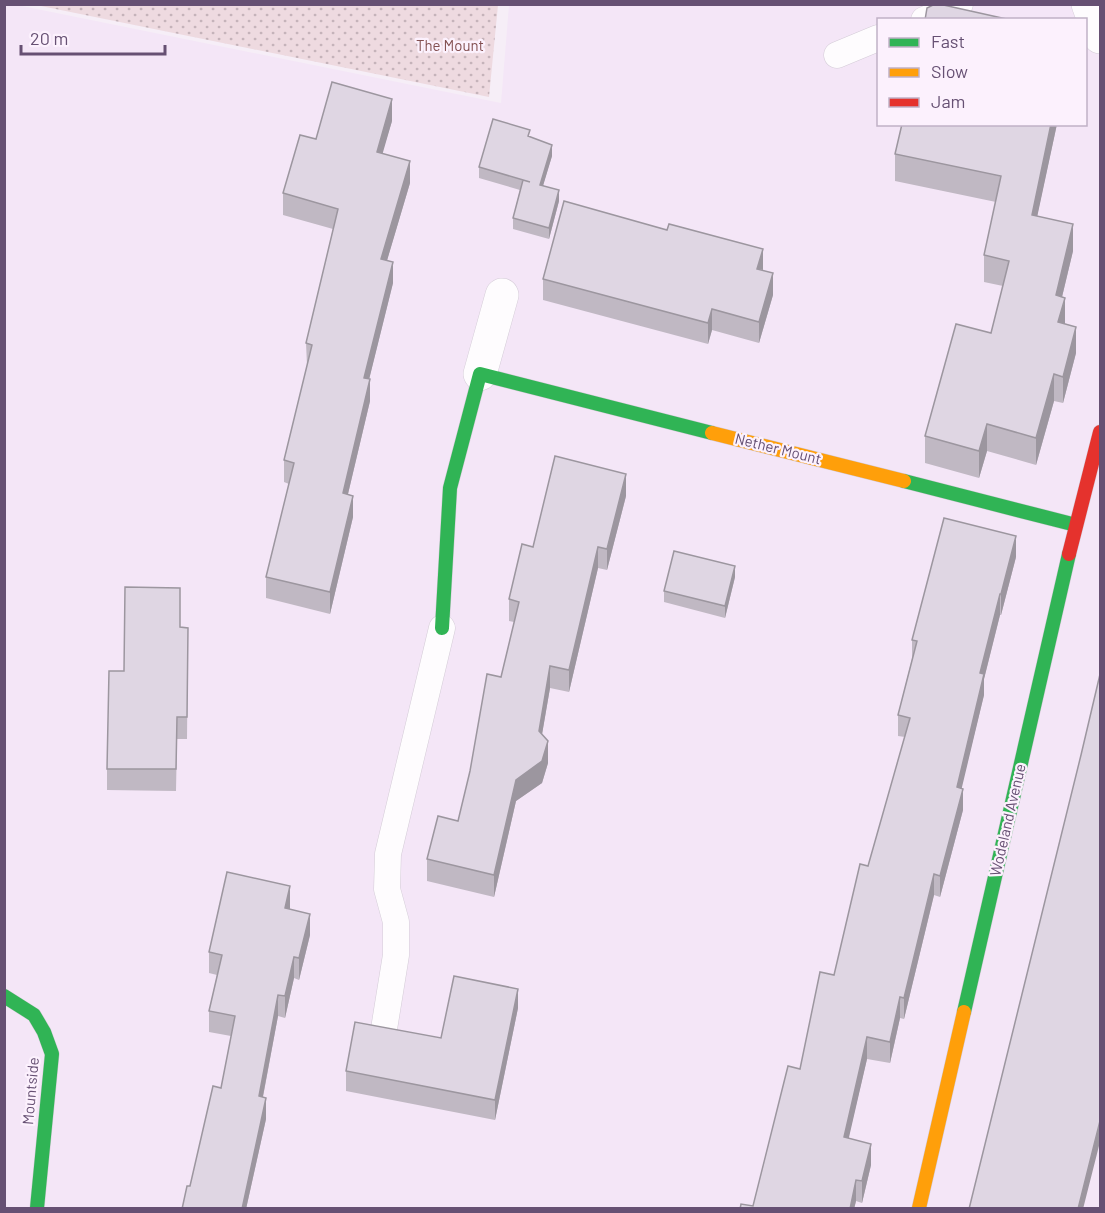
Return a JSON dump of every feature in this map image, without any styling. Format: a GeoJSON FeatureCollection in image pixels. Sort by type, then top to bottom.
{"type":"FeatureCollection","features":[{"type":"Feature","properties":{"kind":"street"},"geometry":{"type":"LineString","coordinates":[[1088,4],[1101,37]]}},
{"type":"Feature","properties":{"kind":"street"},"geometry":{"type":"LineString","coordinates":[[442,628],[450,488],[502,295]]}},
{"type":"Feature","properties":{"kind":"street","name":"Nether Mount"},"geometry":{"type":"LineString","coordinates":[[480,374],[1076,525]]}},
{"type":"Feature","properties":{"kind":"street","name":"Wodeland Avenue"},"geometry":{"type":"LineString","coordinates":[[919,1209],[1076,525],[1101,432]]}},
{"type":"Feature","properties":{"kind":"street","name":"Mountside"},"geometry":{"type":"LineString","coordinates":[[4,996],[34,1015],[52,1053],[37,1209]]}},
{"type":"Feature","properties":{"kind":"lane"},"geometry":{"type":"LineString","coordinates":[[928,18],[960,4]]}},
{"type":"Feature","properties":{"kind":"lane"},"geometry":{"type":"LineString","coordinates":[[837,55],[877,39]]}},
{"type":"Feature","properties":{"kind":"lane"},"geometry":{"type":"LineString","coordinates":[[384,1029],[396,955],[396,922],[387,889],[388,854],[442,628]]}},
{"type":"Feature","properties":{"kind":"shaded area"},"geometry":{"type":"Polygon","coordinates":[[[5,5],[17,5],[501,103],[509,5],[1100,5],[1100,1208],[5,1208],[5,5]]]}},
{"type":"Feature","properties":{"kind":"green space","name":"The Mount"},"geometry":{"type":"Polygon","coordinates":[[[36,5],[498,5],[489,97],[36,5]]]}},
{"type":"Feature","properties":{"kind":"building"},"geometry":{"type":"Polygon","coordinates":[[[939,4],[1002,18],[925,18],[927,8],[939,4]]]}},
{"type":"Feature","properties":{"kind":"building"},"geometry":{"type":"Polygon","coordinates":[[[332,82],[392,99],[377,152],[410,161],[381,259],[393,262],[364,378],[370,379],[343,493],[353,496],[330,592],[266,577],[294,463],[284,460],[312,345],[306,343],[338,209],[283,193],[300,135],[316,139],[332,82]]]}},
{"type":"Feature","properties":{"kind":"building"},"geometry":{"type":"Polygon","coordinates":[[[493,119],[530,130],[528,136],[552,145],[540,185],[559,190],[549,228],[513,218],[523,180],[530,182],[479,167],[493,119]]]}},
{"type":"Feature","properties":{"kind":"building"},"geometry":{"type":"Polygon","coordinates":[[[902,126],[1051,126],[1032,215],[1073,224],[1056,295],[1065,298],[1058,322],[1076,327],[1063,377],[1054,374],[1036,438],[987,424],[979,451],[925,436],[956,324],[991,333],[1009,261],[984,255],[1001,176],[895,154],[902,126]]]}},
{"type":"Feature","properties":{"kind":"building"},"geometry":{"type":"Polygon","coordinates":[[[564,201],[667,230],[669,224],[763,249],[757,269],[773,273],[759,322],[712,309],[708,323],[543,279],[564,201]]]}},
{"type":"Feature","properties":{"kind":"building"},"geometry":{"type":"Polygon","coordinates":[[[555,456],[626,474],[607,549],[598,547],[569,670],[550,666],[539,731],[548,741],[542,761],[516,780],[494,875],[427,859],[438,816],[458,821],[470,771],[487,674],[501,677],[519,602],[509,599],[522,544],[533,547],[555,456]]]}},
{"type":"Feature","properties":{"kind":"building"},"geometry":{"type":"Polygon","coordinates":[[[944,518],[1016,536],[980,673],[984,674],[957,787],[963,789],[940,876],[934,874],[904,998],[900,997],[890,1042],[867,1037],[844,1137],[871,1144],[862,1181],[856,1180],[850,1209],[740,1209],[741,1204],[753,1206],[788,1066],[800,1069],[820,972],[834,975],[860,864],[868,866],[910,718],[898,715],[917,641],[912,640],[944,518]]]}},
{"type":"Feature","properties":{"kind":"building"},"geometry":{"type":"Polygon","coordinates":[[[674,551],[735,566],[725,606],[664,591],[674,551]]]}},
{"type":"Feature","properties":{"kind":"building"},"geometry":{"type":"Polygon","coordinates":[[[125,587],[180,588],[180,627],[188,628],[187,717],[177,717],[176,769],[107,769],[109,671],[124,671],[125,587]]]}},
{"type":"Feature","properties":{"kind":"building"},"geometry":{"type":"Polygon","coordinates":[[[1101,670],[1101,1117],[1078,1209],[969,1209],[1081,755],[1101,670]]]}},
{"type":"Feature","properties":{"kind":"building"},"geometry":{"type":"Polygon","coordinates":[[[227,872],[290,886],[285,908],[310,914],[299,958],[294,957],[285,996],[278,995],[259,1096],[266,1098],[242,1209],[182,1209],[187,1186],[190,1186],[213,1086],[221,1088],[235,1016],[209,1011],[222,955],[209,952],[227,872]]]}},
{"type":"Feature","properties":{"kind":"building"},"geometry":{"type":"Polygon","coordinates":[[[454,976],[518,989],[495,1100],[346,1071],[355,1022],[441,1038],[454,976]]]}},
{"type":"Feature","properties":{"kind":"traffic: fast"},"geometry":{"type":"LineString","coordinates":[[442,628],[450,488],[480,374],[712,433]]}},
{"type":"Feature","properties":{"kind":"traffic: fast"},"geometry":{"type":"LineString","coordinates":[[904,481],[1076,525]]}},
{"type":"Feature","properties":{"kind":"traffic: fast"},"geometry":{"type":"LineString","coordinates":[[964,1012],[1069,554]]}},
{"type":"Feature","properties":{"kind":"traffic: fast"},"geometry":{"type":"LineString","coordinates":[[4,996],[34,1015],[44,1032],[52,1054],[37,1208]]}},
{"type":"Feature","properties":{"kind":"traffic: slow"},"geometry":{"type":"LineString","coordinates":[[712,433],[904,481]]}},
{"type":"Feature","properties":{"kind":"traffic: slow"},"geometry":{"type":"LineString","coordinates":[[919,1208],[964,1012]]}},
{"type":"Feature","properties":{"kind":"traffic: jam"},"geometry":{"type":"LineString","coordinates":[[1069,554],[1100,432]]}}]}
